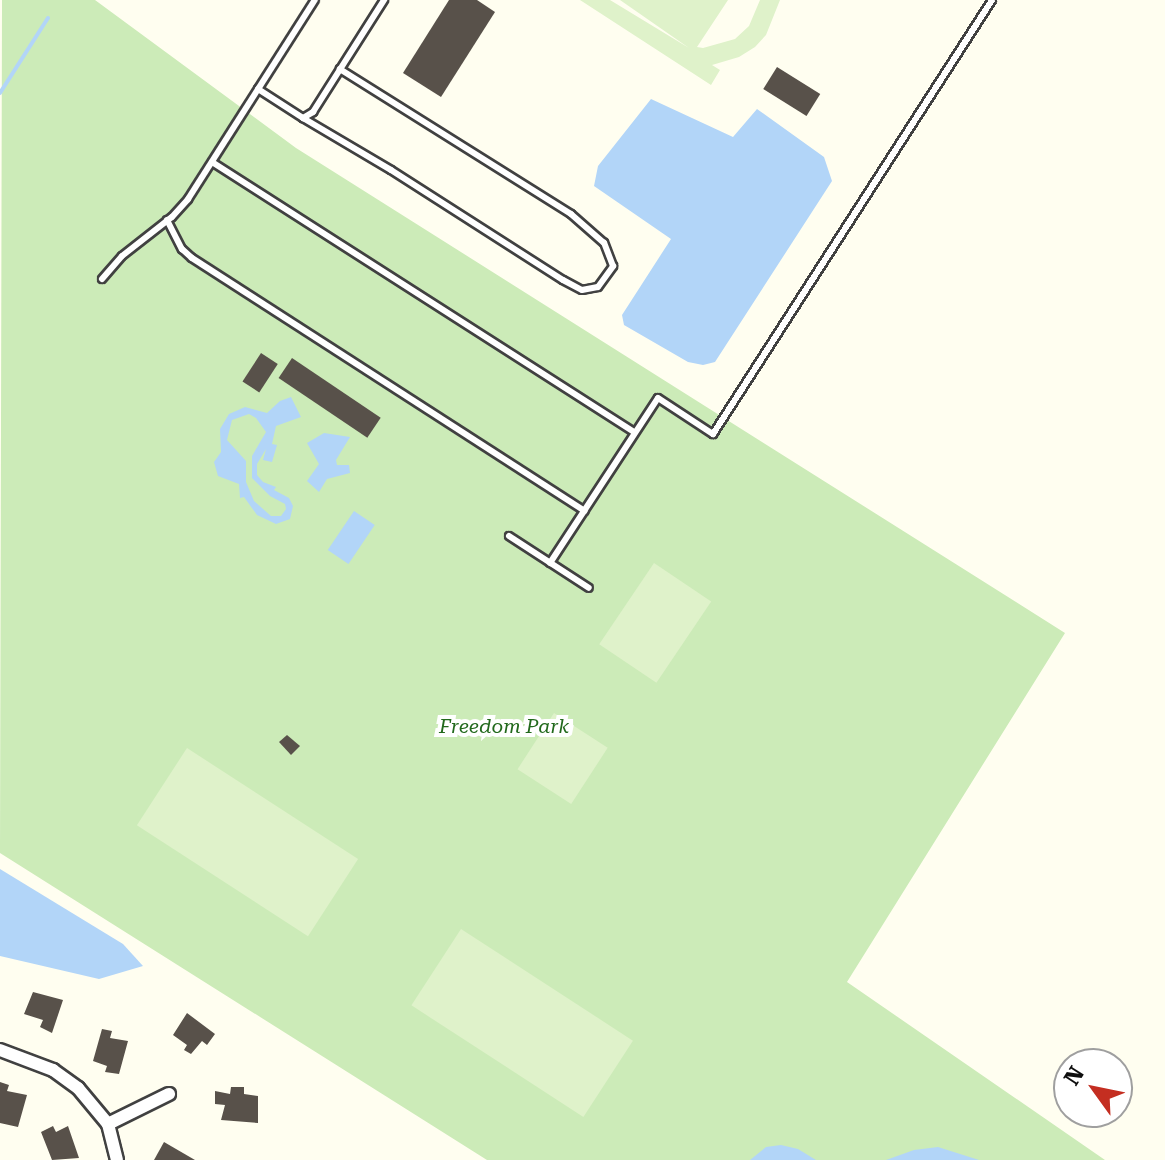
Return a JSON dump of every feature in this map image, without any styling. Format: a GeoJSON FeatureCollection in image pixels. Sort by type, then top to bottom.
{"type":"FeatureCollection","features":[{"type":"Feature","properties":{"kind":"street"},"geometry":{"type":"LineString","coordinates":[[0,1050],[53,1070],[78,1088],[108,1124],[117,1160]]}},
{"type":"Feature","properties":{"kind":"street"},"geometry":{"type":"LineString","coordinates":[[108,1124],[169,1094]]}},
{"type":"Feature","properties":{"kind":"lane"},"geometry":{"type":"LineString","coordinates":[[102,279],[122,256],[188,199],[315,0]]}},
{"type":"Feature","properties":{"kind":"lane"},"geometry":{"type":"LineString","coordinates":[[303,118],[313,112],[384,0]]}},
{"type":"Feature","properties":{"kind":"lane"},"geometry":{"type":"LineString","coordinates":[[550,563],[658,398],[713,434],[992,0]]}},
{"type":"Feature","properties":{"kind":"lane"},"geometry":{"type":"LineString","coordinates":[[258,89],[432,195],[563,280],[582,290],[598,287],[613,266],[604,243],[571,214],[340,69]]}},
{"type":"Feature","properties":{"kind":"lane"},"geometry":{"type":"LineString","coordinates":[[212,162],[634,432]]}},
{"type":"Feature","properties":{"kind":"lane"},"geometry":{"type":"LineString","coordinates":[[167,220],[182,249],[192,258],[584,511]]}},
{"type":"Feature","properties":{"kind":"lane"},"geometry":{"type":"LineString","coordinates":[[509,536],[589,588]]}},
{"type":"Feature","properties":{"kind":"green space","name":"Freedom Park"},"geometry":{"type":"Polygon","coordinates":[[[2,0],[95,0],[296,148],[1065,633],[847,982],[1053,1124],[1053,1128],[1059,1128],[1105,1160],[487,1160],[0,853],[2,0]]]}},
{"type":"Feature","properties":{"kind":"green space"},"geometry":{"type":"Polygon","coordinates":[[[580,0],[610,0],[689,48],[620,0],[728,0],[697,47],[703,48],[735,39],[749,26],[760,0],[780,0],[766,35],[755,47],[739,57],[712,65],[720,70],[711,85],[580,0]]]}},
{"type":"Feature","properties":{"kind":"green space"},"geometry":{"type":"Polygon","coordinates":[[[654,563],[711,602],[656,683],[599,644],[654,563]]]}},
{"type":"Feature","properties":{"kind":"green space"},"geometry":{"type":"Polygon","coordinates":[[[554,713],[608,748],[571,804],[518,769],[554,713]]]}},
{"type":"Feature","properties":{"kind":"green space"},"geometry":{"type":"Polygon","coordinates":[[[187,748],[358,859],[308,936],[137,825],[187,748]]]}},
{"type":"Feature","properties":{"kind":"green space"},"geometry":{"type":"Polygon","coordinates":[[[461,929],[633,1041],[583,1117],[411,1005],[461,929]]]}},
{"type":"Feature","properties":{"kind":"water"},"geometry":{"type":"Polygon","coordinates":[[[651,99],[733,137],[757,109],[824,157],[832,181],[715,362],[703,365],[688,362],[624,325],[622,315],[671,239],[594,186],[598,166],[651,99]]]}},
{"type":"Feature","properties":{"kind":"water"},"geometry":{"type":"Polygon","coordinates":[[[291,397],[301,417],[276,426],[272,444],[277,445],[272,462],[263,460],[266,449],[257,464],[257,475],[263,482],[276,487],[274,490],[289,498],[293,506],[290,519],[276,524],[257,515],[244,497],[240,498],[239,484],[218,476],[214,462],[221,452],[220,429],[229,414],[245,407],[267,413],[280,401],[291,397]],[[249,414],[232,420],[227,440],[246,461],[246,482],[254,501],[271,516],[281,516],[286,509],[285,504],[270,496],[252,478],[252,456],[266,432],[249,414]]]}},
{"type":"Feature","properties":{"kind":"water"},"geometry":{"type":"Polygon","coordinates":[[[324,433],[350,437],[336,460],[337,465],[349,465],[350,473],[327,479],[319,492],[307,481],[319,464],[307,443],[324,433]]]}},
{"type":"Feature","properties":{"kind":"water"},"geometry":{"type":"Polygon","coordinates":[[[354,511],[375,525],[348,564],[328,550],[354,511]]]}},
{"type":"Feature","properties":{"kind":"water"},"geometry":{"type":"Polygon","coordinates":[[[0,869],[123,944],[143,966],[99,979],[0,956],[0,869]]]}},
{"type":"Feature","properties":{"kind":"water"},"geometry":{"type":"Polygon","coordinates":[[[781,1145],[798,1149],[816,1160],[750,1160],[766,1147],[781,1145]]]}},
{"type":"Feature","properties":{"kind":"water"},"geometry":{"type":"Polygon","coordinates":[[[938,1147],[979,1160],[886,1160],[914,1150],[938,1147]]]}},
{"type":"Feature","properties":{"kind":"building"},"geometry":{"type":"Polygon","coordinates":[[[449,0],[477,0],[495,12],[441,97],[403,73],[449,0]]]}},
{"type":"Feature","properties":{"kind":"building"},"geometry":{"type":"Polygon","coordinates":[[[777,67],[820,94],[806,116],[763,89],[777,67]]]}},
{"type":"Feature","properties":{"kind":"building"},"geometry":{"type":"Polygon","coordinates":[[[261,353],[278,364],[259,392],[242,382],[261,353]]]}},
{"type":"Feature","properties":{"kind":"building"},"geometry":{"type":"Polygon","coordinates":[[[292,358],[381,418],[367,438],[279,378],[292,358]]]}},
{"type":"Feature","properties":{"kind":"building"},"geometry":{"type":"Polygon","coordinates":[[[287,735],[300,746],[291,755],[279,742],[287,735]]]}},
{"type":"Feature","properties":{"kind":"building"},"geometry":{"type":"Polygon","coordinates":[[[33,992],[63,1000],[52,1033],[40,1027],[43,1020],[24,1014],[33,992]]]}},
{"type":"Feature","properties":{"kind":"building"},"geometry":{"type":"Polygon","coordinates":[[[187,1013],[215,1034],[207,1045],[202,1041],[191,1054],[184,1050],[187,1045],[173,1035],[187,1013]]]}},
{"type":"Feature","properties":{"kind":"building"},"geometry":{"type":"Polygon","coordinates":[[[102,1029],[112,1031],[110,1038],[128,1041],[119,1074],[105,1072],[107,1066],[93,1061],[102,1029]]]}},
{"type":"Feature","properties":{"kind":"building"},"geometry":{"type":"Polygon","coordinates":[[[0,1082],[9,1085],[7,1091],[27,1095],[18,1127],[0,1123],[0,1082]]]}},
{"type":"Feature","properties":{"kind":"building"},"geometry":{"type":"Polygon","coordinates":[[[231,1087],[244,1087],[244,1094],[258,1096],[258,1123],[221,1120],[225,1105],[215,1104],[215,1091],[230,1094],[231,1087]]]}},
{"type":"Feature","properties":{"kind":"building"},"geometry":{"type":"Polygon","coordinates":[[[53,1126],[56,1132],[68,1126],[79,1158],[52,1160],[41,1132],[53,1126]]]}},
{"type":"Feature","properties":{"kind":"building"},"geometry":{"type":"Polygon","coordinates":[[[164,1142],[195,1160],[154,1160],[164,1142]]]}},
{"type":"Feature","properties":{"kind":"waterway"},"geometry":{"type":"LineString","coordinates":[[0,93],[48,18]]}}]}
